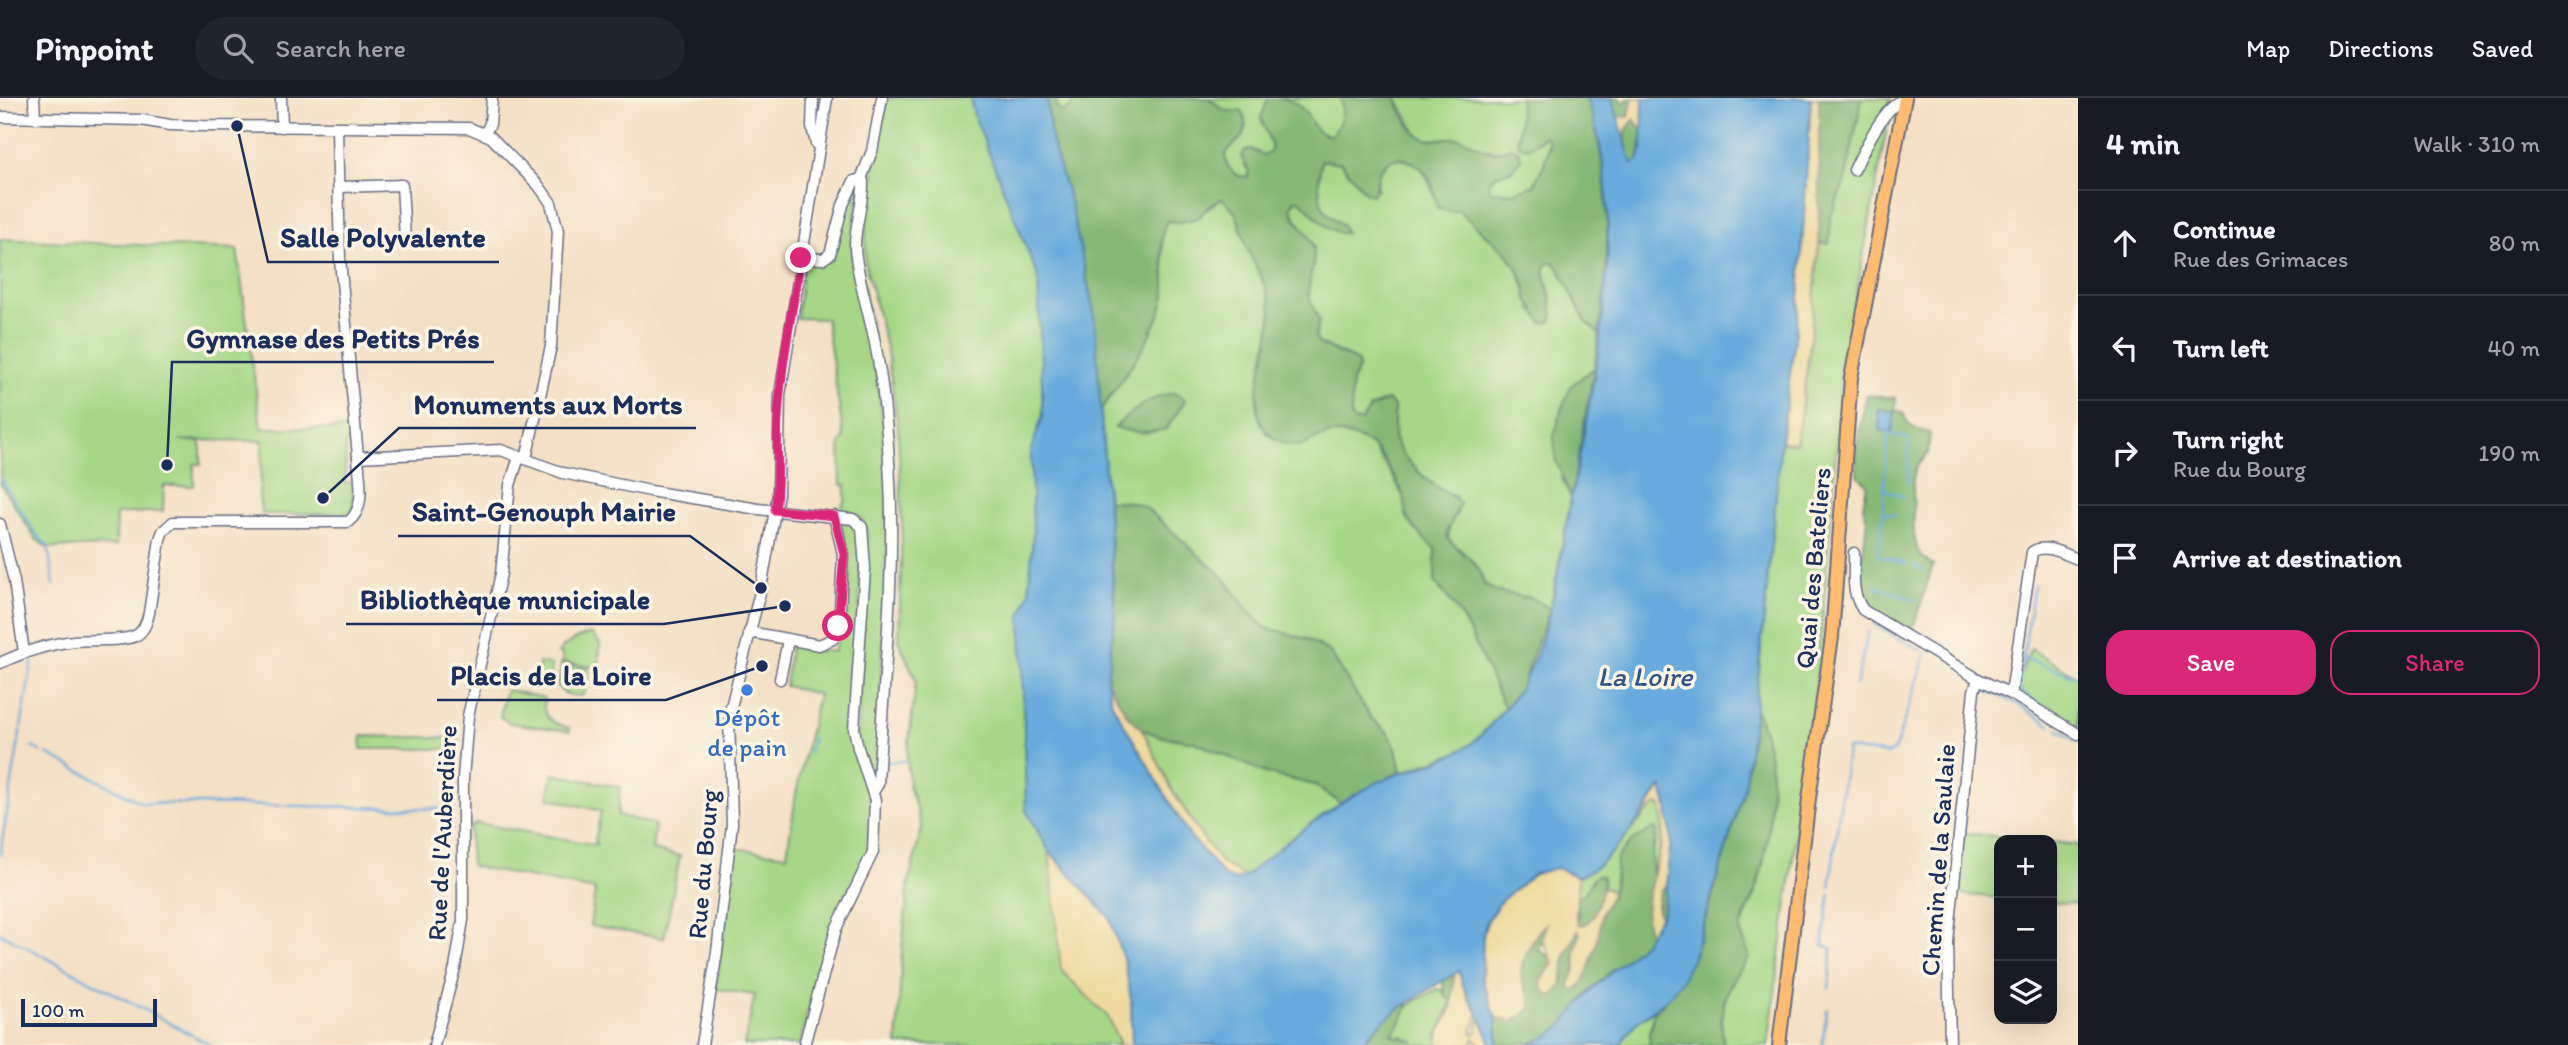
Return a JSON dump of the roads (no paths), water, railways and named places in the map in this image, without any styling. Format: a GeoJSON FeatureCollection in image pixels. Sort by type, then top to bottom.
{"type":"FeatureCollection","features":[{"type":"Feature","properties":{"kind":"main road","name":"Quai des Bateliers"},"geometry":{"type":"LineString","coordinates":[[1779,1045],[1808,799],[1832,637],[1851,378],[1905,98]]}},
{"type":"Feature","properties":{"kind":"street"},"geometry":{"type":"LineString","coordinates":[[34,98],[35,118]]}},
{"type":"Feature","properties":{"kind":"street"},"geometry":{"type":"LineString","coordinates":[[281,98],[282,127]]}},
{"type":"Feature","properties":{"kind":"street"},"geometry":{"type":"LineString","coordinates":[[0,117],[141,120],[170,125],[469,128],[485,133],[490,124],[492,98]]}},
{"type":"Feature","properties":{"kind":"street"},"geometry":{"type":"LineString","coordinates":[[813,98],[813,127],[818,148]]}},
{"type":"Feature","properties":{"kind":"street","name":"Rue du Bourg"},"geometry":{"type":"LineString","coordinates":[[702,1045],[717,952],[732,824],[727,732],[729,715],[765,569],[775,510],[780,395],[827,98]]}},
{"type":"Feature","properties":{"kind":"street"},"geometry":{"type":"LineString","coordinates":[[873,792],[877,784],[886,672],[890,484],[883,393],[855,237],[863,193],[861,179],[872,151],[882,98]]}},
{"type":"Feature","properties":{"kind":"street"},"geometry":{"type":"LineString","coordinates":[[1854,170],[1869,140],[1895,102],[1905,98]]}},
{"type":"Feature","properties":{"kind":"street"},"geometry":{"type":"LineString","coordinates":[[0,663],[24,653],[71,641],[127,638],[139,633],[147,622],[160,539],[163,531],[173,522],[348,522],[355,517],[359,507],[358,457],[341,267],[337,128]]}},
{"type":"Feature","properties":{"kind":"street","name":"Rue de l'Auberdière"},"geometry":{"type":"LineString","coordinates":[[434,1045],[455,968],[463,920],[463,778],[468,716],[501,574],[510,485],[522,458],[551,346],[557,238],[555,214],[539,186],[485,133]]}},
{"type":"Feature","properties":{"kind":"street"},"geometry":{"type":"LineString","coordinates":[[801,258],[823,259],[830,254],[847,194],[854,181],[861,179]]}},
{"type":"Feature","properties":{"kind":"street"},"geometry":{"type":"LineString","coordinates":[[339,187],[402,186],[405,239]]}},
{"type":"Feature","properties":{"kind":"street"},"geometry":{"type":"LineString","coordinates":[[358,457],[490,450],[509,452],[561,473],[650,491],[834,516],[857,521],[862,527],[862,629],[854,729],[876,810],[873,852],[836,929],[803,1045]]}},
{"type":"Feature","properties":{"kind":"street"},"geometry":{"type":"LineString","coordinates":[[749,632],[819,645],[834,639],[840,610],[844,554],[834,516]]}},
{"type":"Feature","properties":{"kind":"street"},"geometry":{"type":"LineString","coordinates":[[0,524],[14,581],[24,653]]}},
{"type":"Feature","properties":{"kind":"street"},"geometry":{"type":"LineString","coordinates":[[2011,694],[2032,552],[2038,548],[2046,548],[2078,559]]}},
{"type":"Feature","properties":{"kind":"street"},"geometry":{"type":"LineString","coordinates":[[1854,553],[1853,586],[1855,597],[1863,610],[1978,679],[2011,694],[2078,734]]}},
{"type":"Feature","properties":{"kind":"street"},"geometry":{"type":"LineString","coordinates":[[780,679],[788,640]]}},
{"type":"Feature","properties":{"kind":"street","name":"Chemin de la Saulaie"},"geometry":{"type":"LineString","coordinates":[[1950,1045],[1948,942],[1951,897],[1974,691],[1978,679]]}},
{"type":"Feature","properties":{"kind":"water","name":"La Loire"},"geometry":{"type":"Polygon","coordinates":[[[970,98],[1047,98],[1051,139],[1071,205],[1094,313],[1115,613],[1107,681],[1112,704],[1189,835],[1225,877],[1236,880],[1245,877],[1306,827],[1357,793],[1387,778],[1443,759],[1469,746],[1506,707],[1531,668],[1547,623],[1558,575],[1596,368],[1605,298],[1607,195],[1600,146],[1587,98],[1612,98],[1632,164],[1638,160],[1642,148],[1643,98],[1811,98],[1798,315],[1781,442],[1755,710],[1744,789],[1693,957],[1682,980],[1667,999],[1635,1024],[1620,1045],[1529,1045],[1561,1027],[1591,990],[1644,943],[1663,912],[1671,839],[1666,801],[1661,787],[1624,838],[1602,862],[1578,877],[1557,868],[1534,874],[1502,900],[1487,921],[1483,935],[1482,978],[1496,1018],[1499,1045],[1492,1045],[1462,984],[1459,971],[1394,1013],[1360,1045],[1132,1045],[1131,999],[1125,964],[1109,917],[1049,851],[1026,811],[1021,616],[1029,593],[1033,534],[1031,450],[1043,415],[1038,277],[974,115],[970,98]]]}},
{"type":"Feature","properties":{"kind":"water"},"geometry":{"type":"Polygon","coordinates":[[[1878,409],[1895,411],[1892,432],[1880,430],[1878,409]]]}},
{"type":"Feature","properties":{"kind":"waterway"},"geometry":{"type":"LineString","coordinates":[[1887,431],[1878,556],[1907,564]]}},
{"type":"Feature","properties":{"kind":"waterway"},"geometry":{"type":"LineString","coordinates":[[1887,434],[1906,437],[1909,440],[1908,482]]}},
{"type":"Feature","properties":{"kind":"waterway"},"geometry":{"type":"LineString","coordinates":[[0,478],[36,534],[48,546],[54,585]]}},
{"type":"Feature","properties":{"kind":"waterway"},"geometry":{"type":"LineString","coordinates":[[1885,490],[1905,497]]}},
{"type":"Feature","properties":{"kind":"waterway"},"geometry":{"type":"LineString","coordinates":[[1883,513],[1896,515]]}},
{"type":"Feature","properties":{"kind":"waterway"},"geometry":{"type":"LineString","coordinates":[[1914,566],[1924,570]]}},
{"type":"Feature","properties":{"kind":"waterway"},"geometry":{"type":"LineString","coordinates":[[2034,585],[2023,658],[2078,677]]}},
{"type":"Feature","properties":{"kind":"waterway"},"geometry":{"type":"LineString","coordinates":[[1876,587],[1915,600]]}},
{"type":"Feature","properties":{"kind":"waterway"},"geometry":{"type":"LineString","coordinates":[[1873,624],[1922,651]]}},
{"type":"Feature","properties":{"kind":"waterway"},"geometry":{"type":"LineString","coordinates":[[1856,685],[1868,632]]}},
{"type":"Feature","properties":{"kind":"waterway"},"geometry":{"type":"LineString","coordinates":[[1830,887],[1847,749],[1889,754],[1895,749],[1926,653]]}},
{"type":"Feature","properties":{"kind":"waterway"},"geometry":{"type":"LineString","coordinates":[[2023,658],[2019,685],[2023,694],[2078,727]]}},
{"type":"Feature","properties":{"kind":"waterway"},"geometry":{"type":"LineString","coordinates":[[0,854],[32,662]]}},
{"type":"Feature","properties":{"kind":"waterway"},"geometry":{"type":"LineString","coordinates":[[1983,689],[2016,703],[2050,725]]}},
{"type":"Feature","properties":{"kind":"waterway"},"geometry":{"type":"LineString","coordinates":[[2057,729],[2078,741]]}},
{"type":"Feature","properties":{"kind":"waterway"},"geometry":{"type":"LineString","coordinates":[[809,753],[813,738]]}},
{"type":"Feature","properties":{"kind":"waterway"},"geometry":{"type":"LineString","coordinates":[[32,747],[42,752]]}},
{"type":"Feature","properties":{"kind":"waterway"},"geometry":{"type":"LineString","coordinates":[[47,754],[142,803],[455,809]]}},
{"type":"Feature","properties":{"kind":"waterway"},"geometry":{"type":"LineString","coordinates":[[886,762],[905,761]]}},
{"type":"Feature","properties":{"kind":"waterway"},"geometry":{"type":"LineString","coordinates":[[1829,989],[1832,951],[1823,945],[1830,894]]}},
{"type":"Feature","properties":{"kind":"waterway"},"geometry":{"type":"LineString","coordinates":[[0,933],[211,1045]]}},
{"type":"Feature","properties":{"kind":"waterway"},"geometry":{"type":"LineString","coordinates":[[1822,1045],[1827,1010]]}},
{"type":"Feature","properties":{"kind":"place","name":"Salle Polyvalente"},"geometry":{"type":"Point","coordinates":[237,126]}},
{"type":"Feature","properties":{"kind":"place","name":"Gymnase des Petits Prés"},"geometry":{"type":"Point","coordinates":[167,465]}},
{"type":"Feature","properties":{"kind":"place","name":"Monuments aux Morts"},"geometry":{"type":"Point","coordinates":[323,498]}},
{"type":"Feature","properties":{"kind":"place","name":"Saint-Genouph Mairie"},"geometry":{"type":"Point","coordinates":[761,588]}},
{"type":"Feature","properties":{"kind":"place","name":"Bibliothèque municipale"},"geometry":{"type":"Point","coordinates":[785,606]}},
{"type":"Feature","properties":{"kind":"place","name":"Placis de la Loire"},"geometry":{"type":"Point","coordinates":[762,666]}},
{"type":"Feature","properties":{"kind":"place","name":"Dépôt de pain"},"geometry":{"type":"Point","coordinates":[747,690]}}]}
